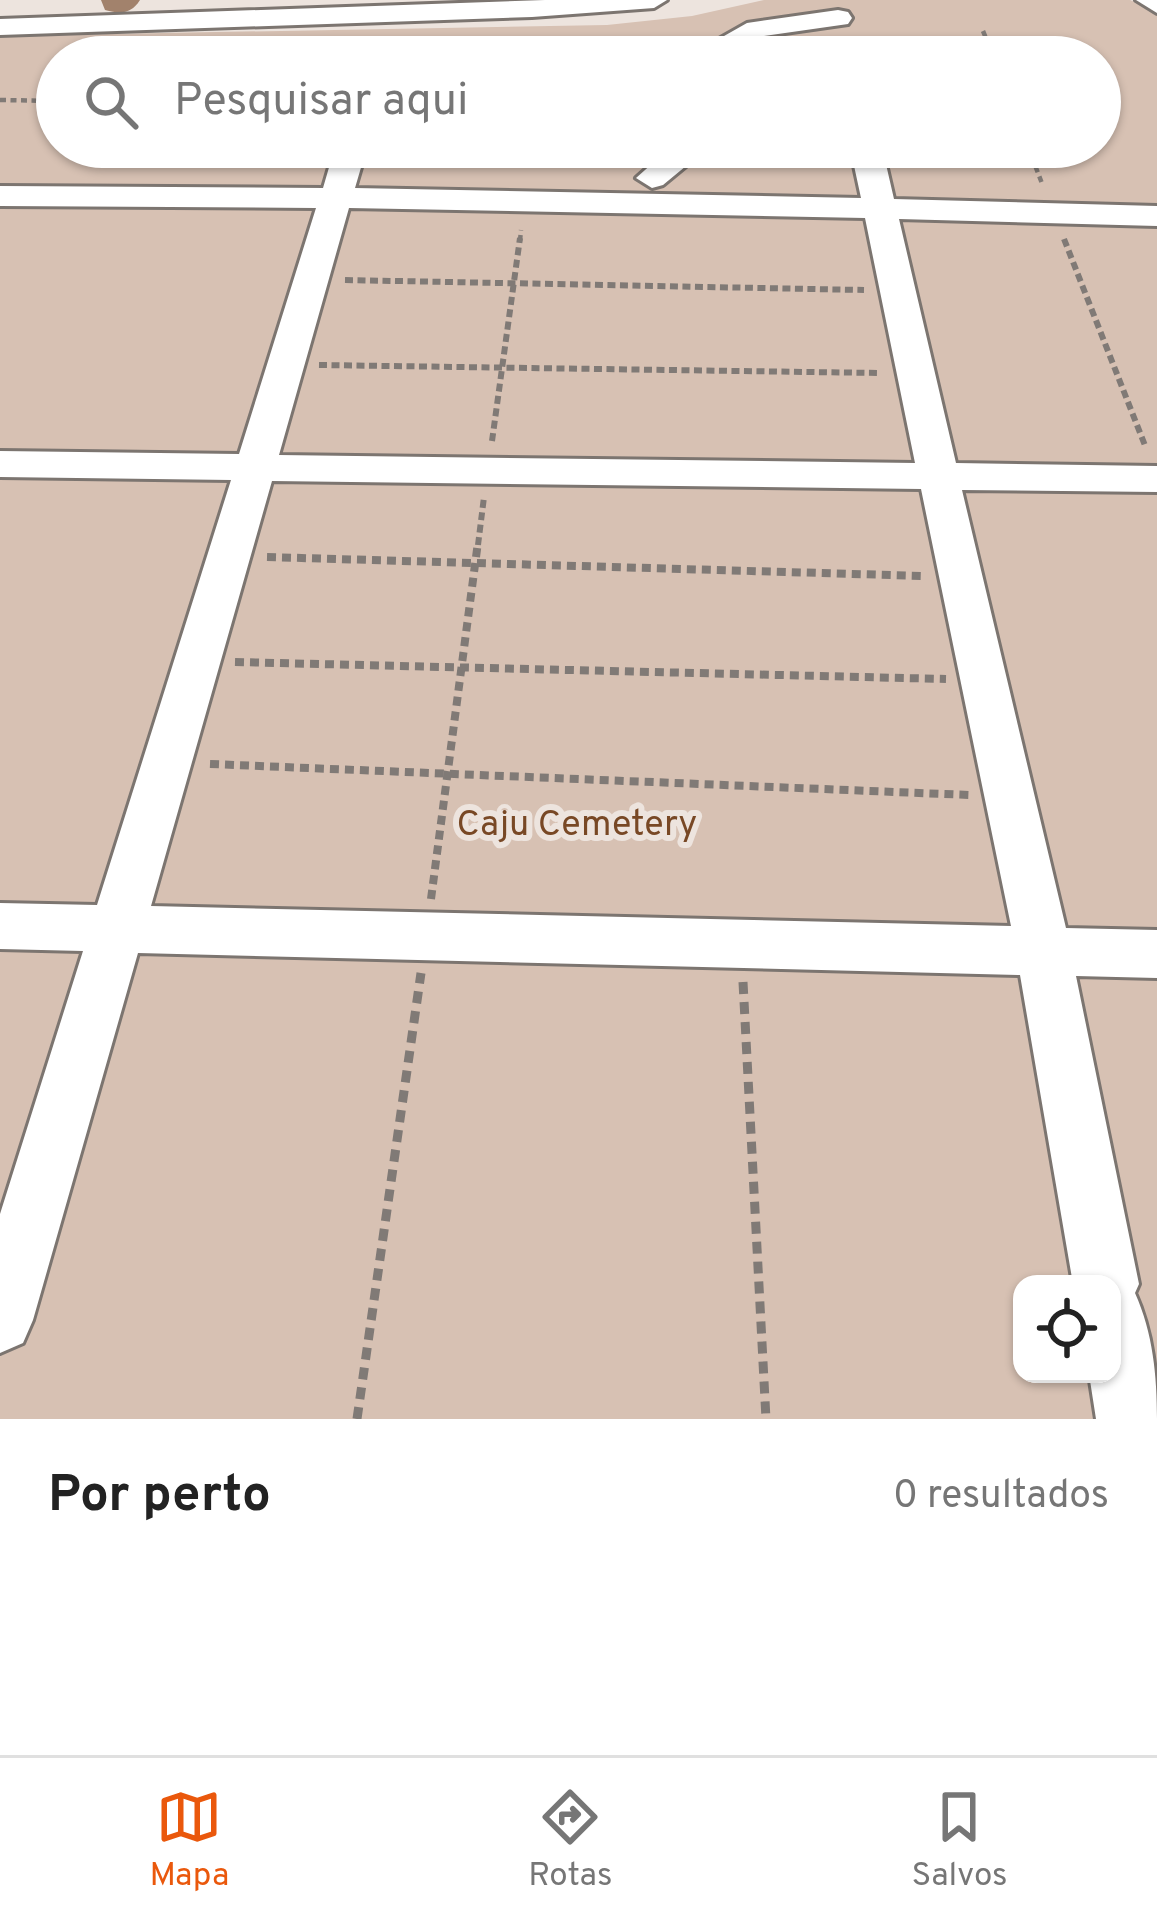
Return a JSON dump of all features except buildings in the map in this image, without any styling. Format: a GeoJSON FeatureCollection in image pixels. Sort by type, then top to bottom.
{"type":"FeatureCollection","features":[{"type":"Feature","properties":{"kind":"street"},"geometry":{"type":"LineString","coordinates":[[5,0],[90,23]]}},
{"type":"Feature","properties":{"kind":"street"},"geometry":{"type":"LineString","coordinates":[[134,23],[153,0]]}},
{"type":"Feature","properties":{"kind":"street"},"geometry":{"type":"LineString","coordinates":[[0,27],[134,23],[376,28],[530,4],[654,0]]}},
{"type":"Feature","properties":{"kind":"street"},"geometry":{"type":"LineString","coordinates":[[1149,0],[1157,4]]}},
{"type":"Feature","properties":{"kind":"street"},"geometry":{"type":"LineString","coordinates":[[743,36],[757,29],[839,18]]}},
{"type":"Feature","properties":{"kind":"street"},"geometry":{"type":"LineString","coordinates":[[0,1320],[346,168]]}},
{"type":"Feature","properties":{"kind":"street"},"geometry":{"type":"LineString","coordinates":[[652,178],[667,168]]}},
{"type":"Feature","properties":{"kind":"street"},"geometry":{"type":"LineString","coordinates":[[871,168],[964,577],[1104,1275]]}},
{"type":"Feature","properties":{"kind":"street"},"geometry":{"type":"LineString","coordinates":[[0,196],[526,199],[1157,216]]}},
{"type":"Feature","properties":{"kind":"street"},"geometry":{"type":"LineString","coordinates":[[0,464],[940,477],[1153,467]]}},
{"type":"Feature","properties":{"kind":"street"},"geometry":{"type":"LineString","coordinates":[[0,926],[1157,954]]}},
{"type":"Feature","properties":{"kind":"street"},"geometry":{"type":"LineString","coordinates":[[1121,1365],[1131,1419]]}},
{"type":"Feature","properties":{"kind":"path"},"geometry":{"type":"LineString","coordinates":[[983,31],[985,36]]}},
{"type":"Feature","properties":{"kind":"path"},"geometry":{"type":"LineString","coordinates":[[0,100],[36,101]]}},
{"type":"Feature","properties":{"kind":"path"},"geometry":{"type":"LineString","coordinates":[[1036,168],[1153,467]]}},
{"type":"Feature","properties":{"kind":"path"},"geometry":{"type":"LineString","coordinates":[[357,1419],[526,199]]}},
{"type":"Feature","properties":{"kind":"path"},"geometry":{"type":"LineString","coordinates":[[313,279],[901,291]]}},
{"type":"Feature","properties":{"kind":"path"},"geometry":{"type":"LineString","coordinates":[[288,364],[919,374]]}},
{"type":"Feature","properties":{"kind":"path"},"geometry":{"type":"LineString","coordinates":[[230,556],[964,577]]}},
{"type":"Feature","properties":{"kind":"path"},"geometry":{"type":"LineString","coordinates":[[198,661],[983,680]]}},
{"type":"Feature","properties":{"kind":"path"},"geometry":{"type":"LineString","coordinates":[[167,763],[1009,796]]}},
{"type":"Feature","properties":{"kind":"path"},"geometry":{"type":"LineString","coordinates":[[742,945],[766,1419]]}},
{"type":"Feature","properties":{"kind":"green space","name":"Caju Cemetery"},"geometry":{"type":"Polygon","coordinates":[[[764,0],[1130,0],[1157,12],[1157,1419],[0,1419],[0,36],[607,25],[692,16],[764,0]]]}}]}
